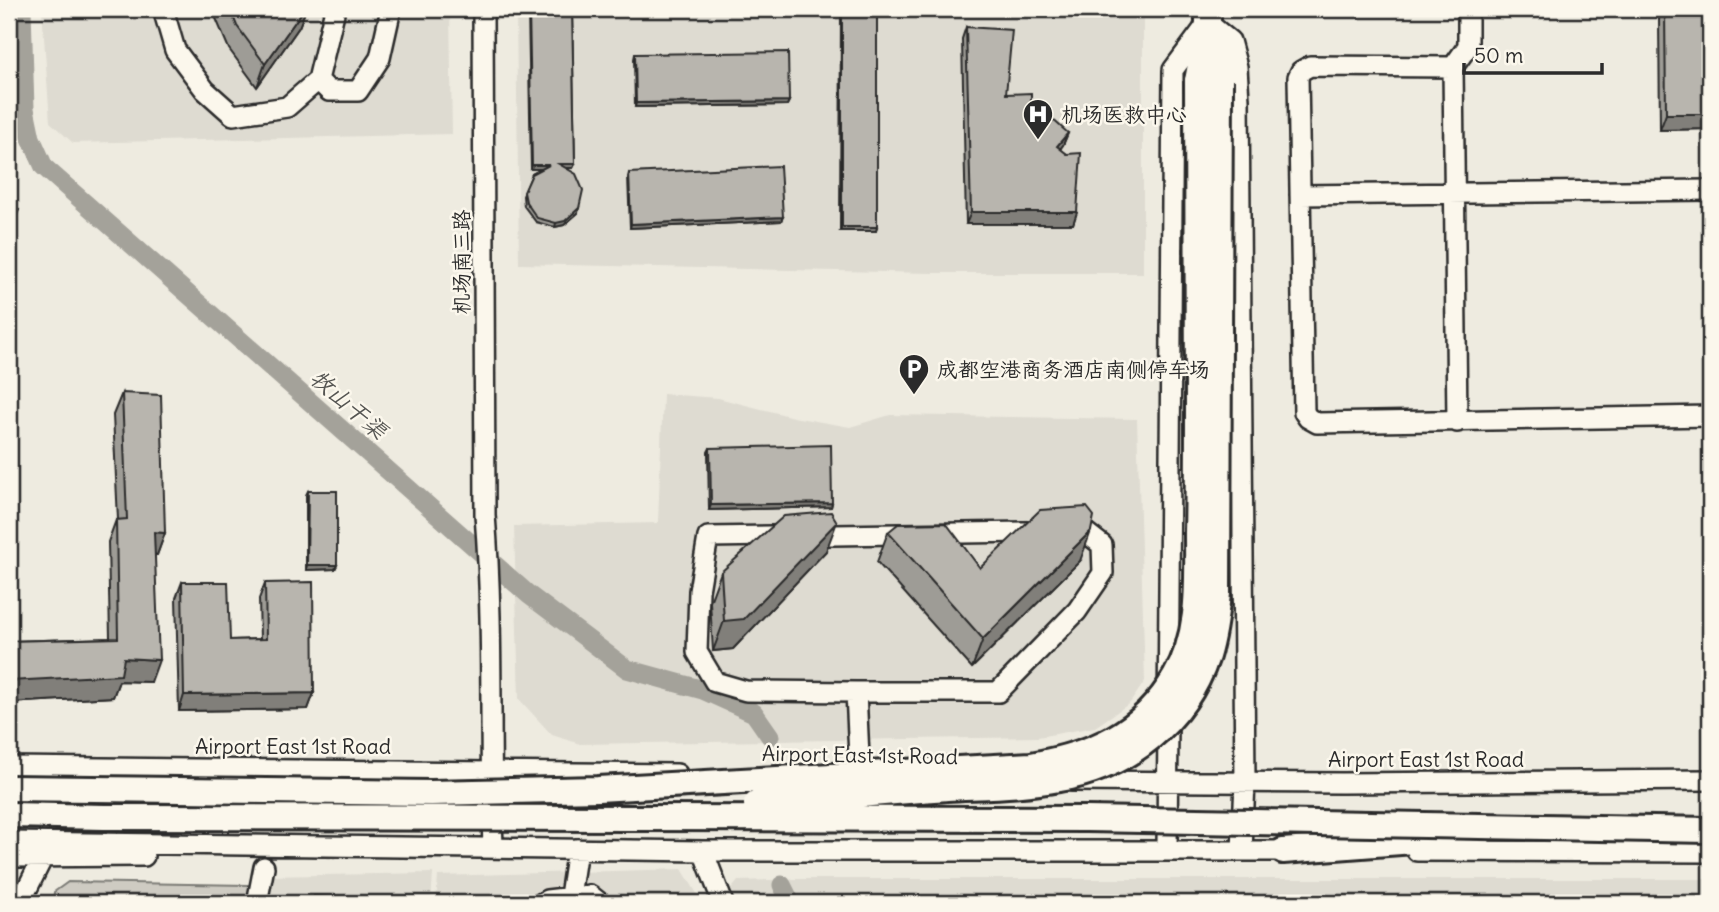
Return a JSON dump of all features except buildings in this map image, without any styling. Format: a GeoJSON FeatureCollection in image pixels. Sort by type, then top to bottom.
{"type":"FeatureCollection","features":[{"type":"Feature","properties":{"kind":"main road"},"geometry":{"type":"LineString","coordinates":[[9,788],[431,793],[598,789],[1031,765],[1083,753],[1117,737],[1147,714],[1175,677],[1191,639],[1194,622],[1197,597],[1208,81],[1219,61],[1208,16]]}},
{"type":"Feature","properties":{"kind":"main road"},"geometry":{"type":"LineString","coordinates":[[588,818],[1058,779],[1092,771],[1124,757],[1151,738],[1173,715],[1190,692],[1207,656],[1218,593],[1208,81]]}},
{"type":"Feature","properties":{"kind":"main road"},"geometry":{"type":"LineString","coordinates":[[9,814],[104,817],[1087,819],[1710,830]]}},
{"type":"Feature","properties":{"kind":"main road"},"geometry":{"type":"LineString","coordinates":[[1283,851],[1479,836],[1710,836]]}},
{"type":"Feature","properties":{"kind":"street"},"geometry":{"type":"LineString","coordinates":[[163,9],[175,50],[205,90],[233,115],[287,107],[318,80],[335,9]]}},
{"type":"Feature","properties":{"kind":"street"},"geometry":{"type":"LineString","coordinates":[[318,80],[329,91],[358,91],[380,58],[391,9]]}},
{"type":"Feature","properties":{"kind":"street","name":"机场南三路"},"geometry":{"type":"LineString","coordinates":[[483,9],[485,515],[491,586],[490,771],[493,848]]}},
{"type":"Feature","properties":{"kind":"street"},"geometry":{"type":"LineString","coordinates":[[1457,422],[1453,67],[1468,47],[1468,9]]}},
{"type":"Feature","properties":{"kind":"street"},"geometry":{"type":"LineString","coordinates":[[1167,851],[1172,70],[1208,16],[1230,41],[1237,67],[1239,100],[1245,782],[1242,851]]}},
{"type":"Feature","properties":{"kind":"street"},"geometry":{"type":"LineString","coordinates":[[1453,67],[1310,66],[1301,71],[1298,77],[1302,364],[1304,412],[1308,418],[1317,423],[1710,416]]}},
{"type":"Feature","properties":{"kind":"street"},"geometry":{"type":"LineString","coordinates":[[1300,195],[1710,190]]}},
{"type":"Feature","properties":{"kind":"street"},"geometry":{"type":"LineString","coordinates":[[1084,531],[1101,545],[1103,573],[1076,611],[998,692],[856,692],[746,691],[715,681],[697,652],[699,591],[708,537],[1084,531]]}},
{"type":"Feature","properties":{"kind":"street"},"geometry":{"type":"LineString","coordinates":[[856,692],[860,778]]}},
{"type":"Feature","properties":{"kind":"street","name":"Airport East 1st Road"},"geometry":{"type":"LineString","coordinates":[[9,767],[490,771],[1168,782],[1710,780]]}},
{"type":"Feature","properties":{"kind":"street"},"geometry":{"type":"LineString","coordinates":[[9,842],[703,851],[1710,852]]}},
{"type":"Feature","properties":{"kind":"street"},"geometry":{"type":"LineString","coordinates":[[9,857],[170,855],[247,845]]}},
{"type":"Feature","properties":{"kind":"street"},"geometry":{"type":"LineString","coordinates":[[570,896],[577,849]]}},
{"type":"Feature","properties":{"kind":"street"},"geometry":{"type":"LineString","coordinates":[[703,851],[723,903]]}},
{"type":"Feature","properties":{"kind":"street"},"geometry":{"type":"LineString","coordinates":[[20,903],[43,857]]}},
{"type":"Feature","properties":{"kind":"street"},"geometry":{"type":"LineString","coordinates":[[257,903],[264,867]]}},
{"type":"Feature","properties":{"kind":"street"},"geometry":{"type":"LineString","coordinates":[[542,903],[570,896],[590,895],[600,903]]}},
{"type":"Feature","properties":{"kind":"shaded area"},"geometry":{"type":"Polygon","coordinates":[[[42,9],[450,9],[452,134],[73,143],[50,122],[42,9]]]}},
{"type":"Feature","properties":{"kind":"shaded area"},"geometry":{"type":"Polygon","coordinates":[[[516,9],[1143,9],[1143,273],[931,273],[519,264],[516,9]]]}},
{"type":"Feature","properties":{"kind":"shaded area"},"geometry":{"type":"Polygon","coordinates":[[[663,394],[718,398],[793,417],[850,427],[890,415],[1137,419],[1145,681],[1130,703],[1095,727],[1038,737],[580,744],[552,735],[519,699],[514,526],[658,523],[663,394]]]}},
{"type":"Feature","properties":{"kind":"shaded area"},"geometry":{"type":"Polygon","coordinates":[[[682,869],[700,903],[436,903],[438,876],[682,869]]]}},
{"type":"Feature","properties":{"kind":"shaded area"},"geometry":{"type":"Polygon","coordinates":[[[433,873],[431,903],[259,903],[266,876],[433,873]]]}},
{"type":"Feature","properties":{"kind":"shaded area"},"geometry":{"type":"Polygon","coordinates":[[[1710,879],[1710,903],[732,903],[728,893],[738,881],[1710,879]]]}},
{"type":"Feature","properties":{"kind":"shaded area"},"geometry":{"type":"Polygon","coordinates":[[[68,882],[248,885],[257,889],[254,903],[53,903],[54,892],[68,882]]]}},
{"type":"Feature","properties":{"kind":"waterway","name":"牧山干渠"},"geometry":{"type":"LineString","coordinates":[[22,9],[25,109],[31,138],[44,167],[529,595],[627,669],[703,690],[754,713],[770,736]]}},
{"type":"Feature","properties":{"kind":"waterway","name":"牧山干渠"},"geometry":{"type":"LineString","coordinates":[[782,885],[791,903]]}},
{"type":"Feature","properties":{"kind":"place","name":"机场医救中心"},"geometry":{"type":"Point","coordinates":[1038,141]}},
{"type":"Feature","properties":{"kind":"place","name":"成都空港商务酒店南侧停车场"},"geometry":{"type":"Point","coordinates":[914,396]}}]}
